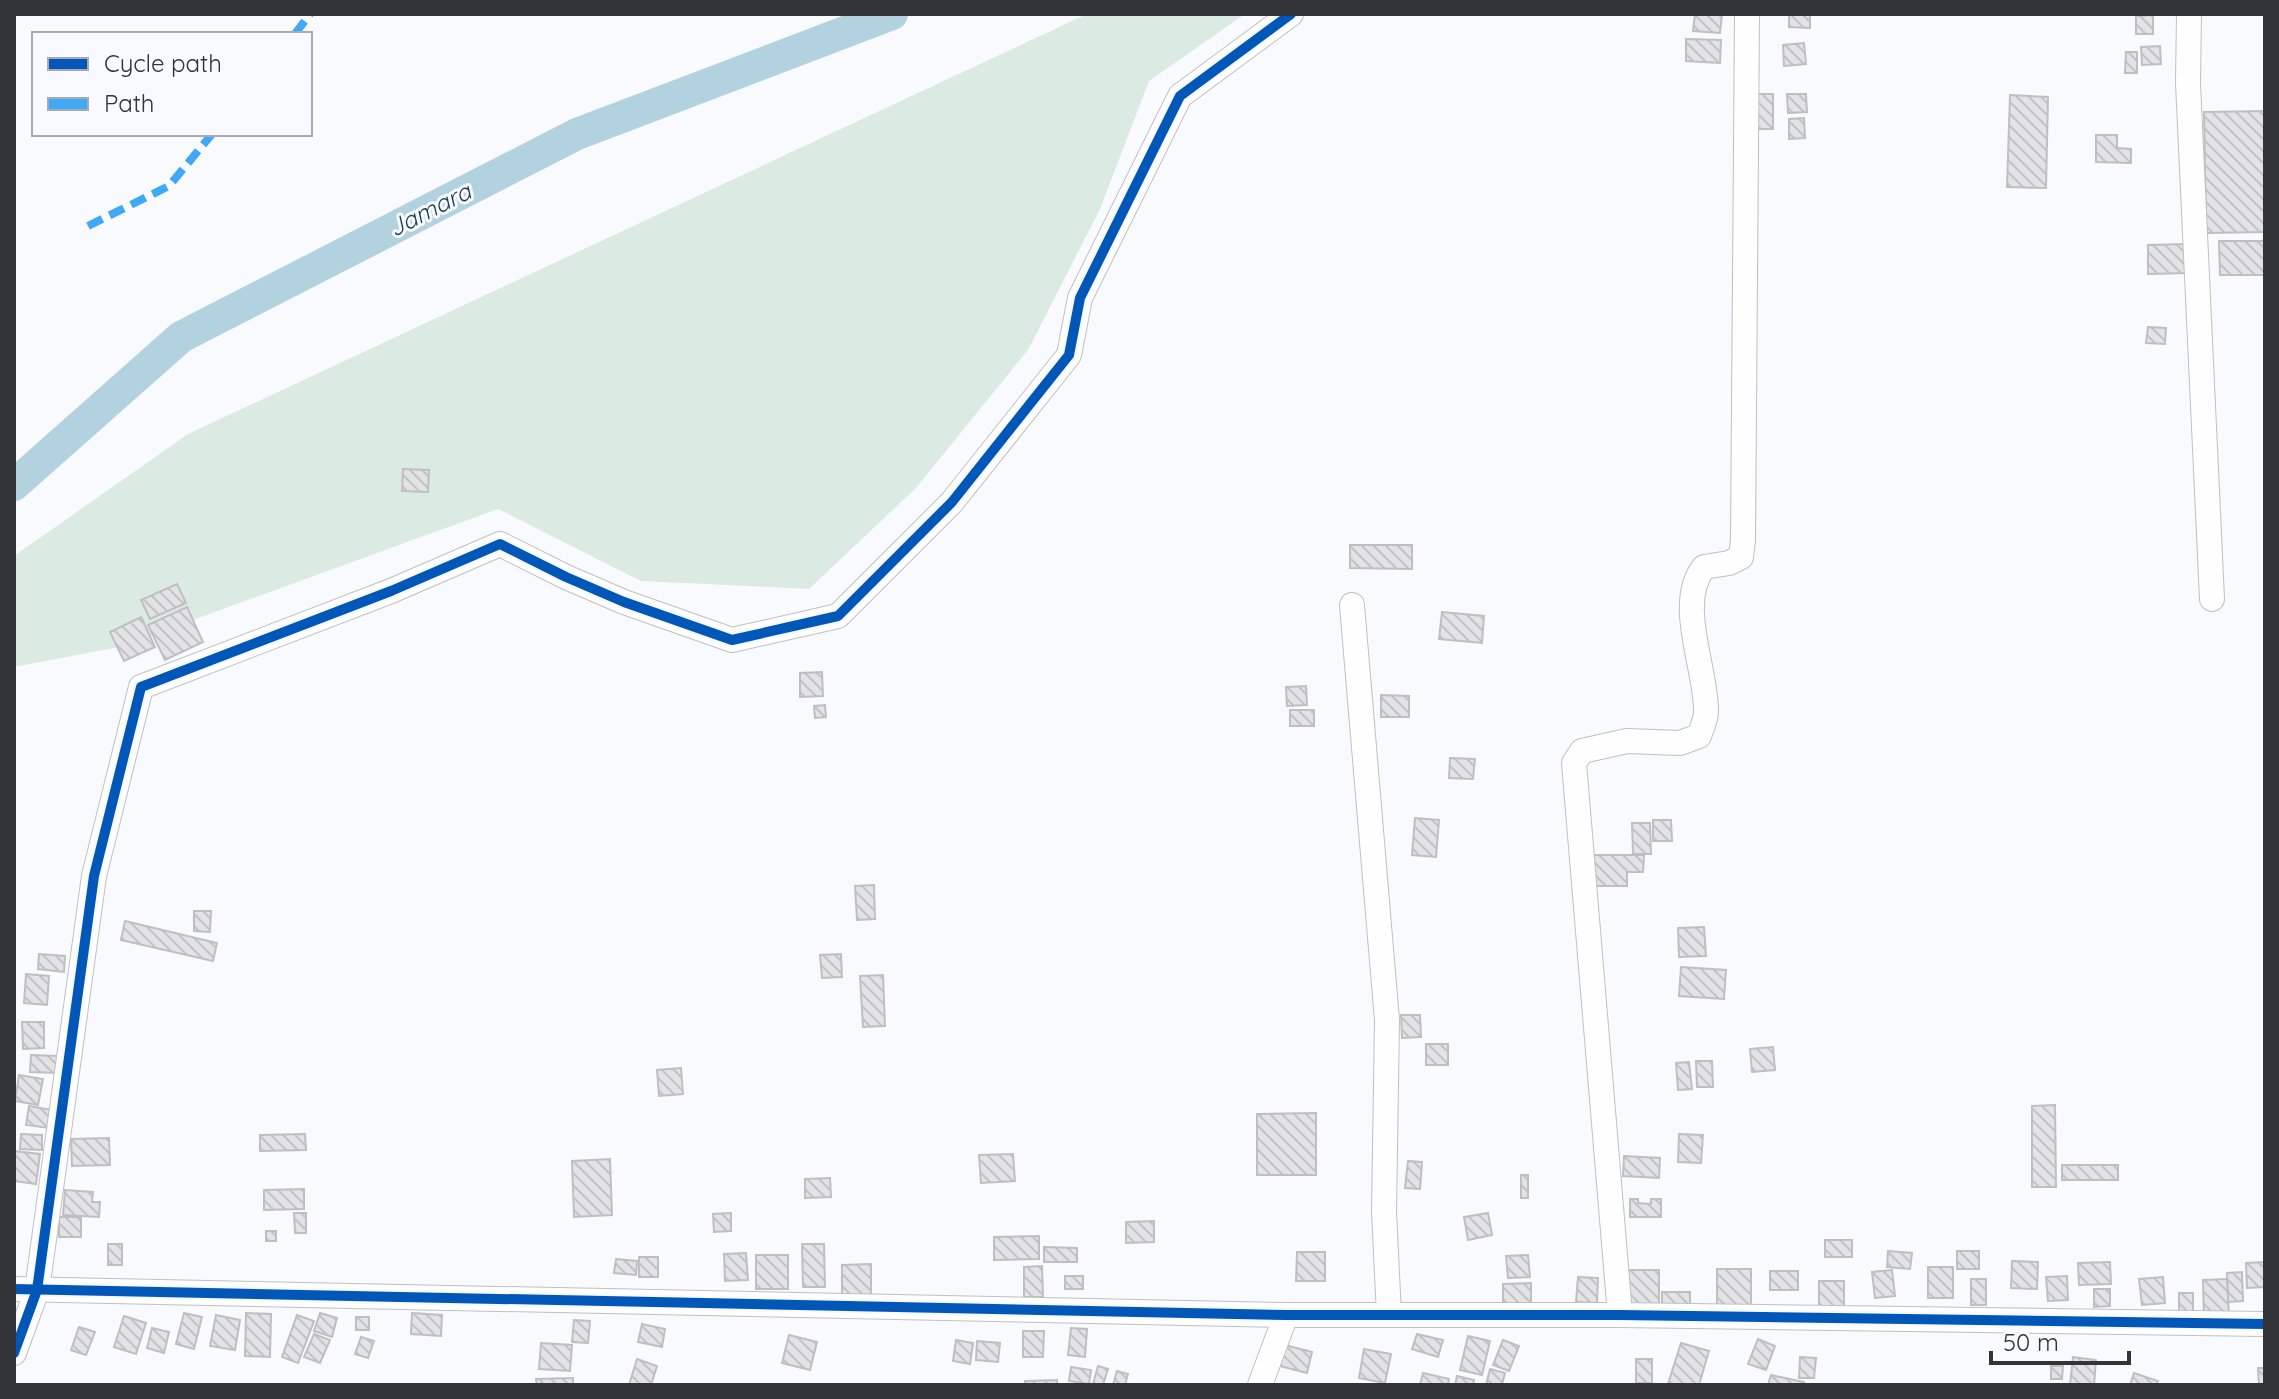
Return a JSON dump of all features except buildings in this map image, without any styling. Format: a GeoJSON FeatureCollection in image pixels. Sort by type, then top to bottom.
{"type":"FeatureCollection","features":[{"type":"Feature","properties":{"kind":"street"},"geometry":{"type":"LineString","coordinates":[[14,1353],[94,876],[141,687],[391,591],[500,544],[624,602],[732,640],[838,616],[952,502],[1069,355],[1080,298],[1180,96],[1291,14]]}},
{"type":"Feature","properties":{"kind":"street"},"geometry":{"type":"LineString","coordinates":[[1620,1315],[1574,763],[1582,751],[1627,741],[1680,743],[1690,740],[1699,736],[1707,714],[1691,595],[1704,567],[1729,563],[1741,557],[1743,540],[1747,14]]}},
{"type":"Feature","properties":{"kind":"street"},"geometry":{"type":"LineString","coordinates":[[2189,14],[2188,83],[2212,599]]}},
{"type":"Feature","properties":{"kind":"street"},"geometry":{"type":"LineString","coordinates":[[1352,605],[1387,1020],[1384,1212],[1389,1315]]}},
{"type":"Feature","properties":{"kind":"street"},"geometry":{"type":"LineString","coordinates":[[25,1290],[1286,1315],[1620,1315],[2265,1324]]}},
{"type":"Feature","properties":{"kind":"street"},"geometry":{"type":"LineString","coordinates":[[1260,1385],[1286,1315]]}},
{"type":"Feature","properties":{"kind":"shaded area"},"geometry":{"type":"Polygon","coordinates":[[[1087,14],[1245,14],[1149,81],[1100,209],[1028,350],[916,488],[809,589],[641,581],[498,509],[119,647],[14,667],[14,556],[188,434],[1087,14]]]}},
{"type":"Feature","properties":{"kind":"waterway","name":"Jamara"},"geometry":{"type":"LineString","coordinates":[[14,485],[181,337],[577,134],[892,14]]}},
{"type":"Feature","properties":{"kind":"marked path"},"geometry":{"type":"LineString","coordinates":[[296,32],[310,14]]}},
{"type":"Feature","properties":{"kind":"marked path"},"geometry":{"type":"LineString","coordinates":[[88,226],[169,186],[210,136]]}},
{"type":"Feature","properties":{"kind":"cycle path"},"geometry":{"type":"LineString","coordinates":[[14,1353],[37,1290],[94,876],[141,687],[391,591],[500,544],[624,602],[732,640],[838,616],[952,502],[1069,355],[1080,298],[1180,96],[1291,14]]}},
{"type":"Feature","properties":{"kind":"cycle path"},"geometry":{"type":"LineString","coordinates":[[14,1289],[1286,1315],[1620,1315],[2265,1324]]}}]}
